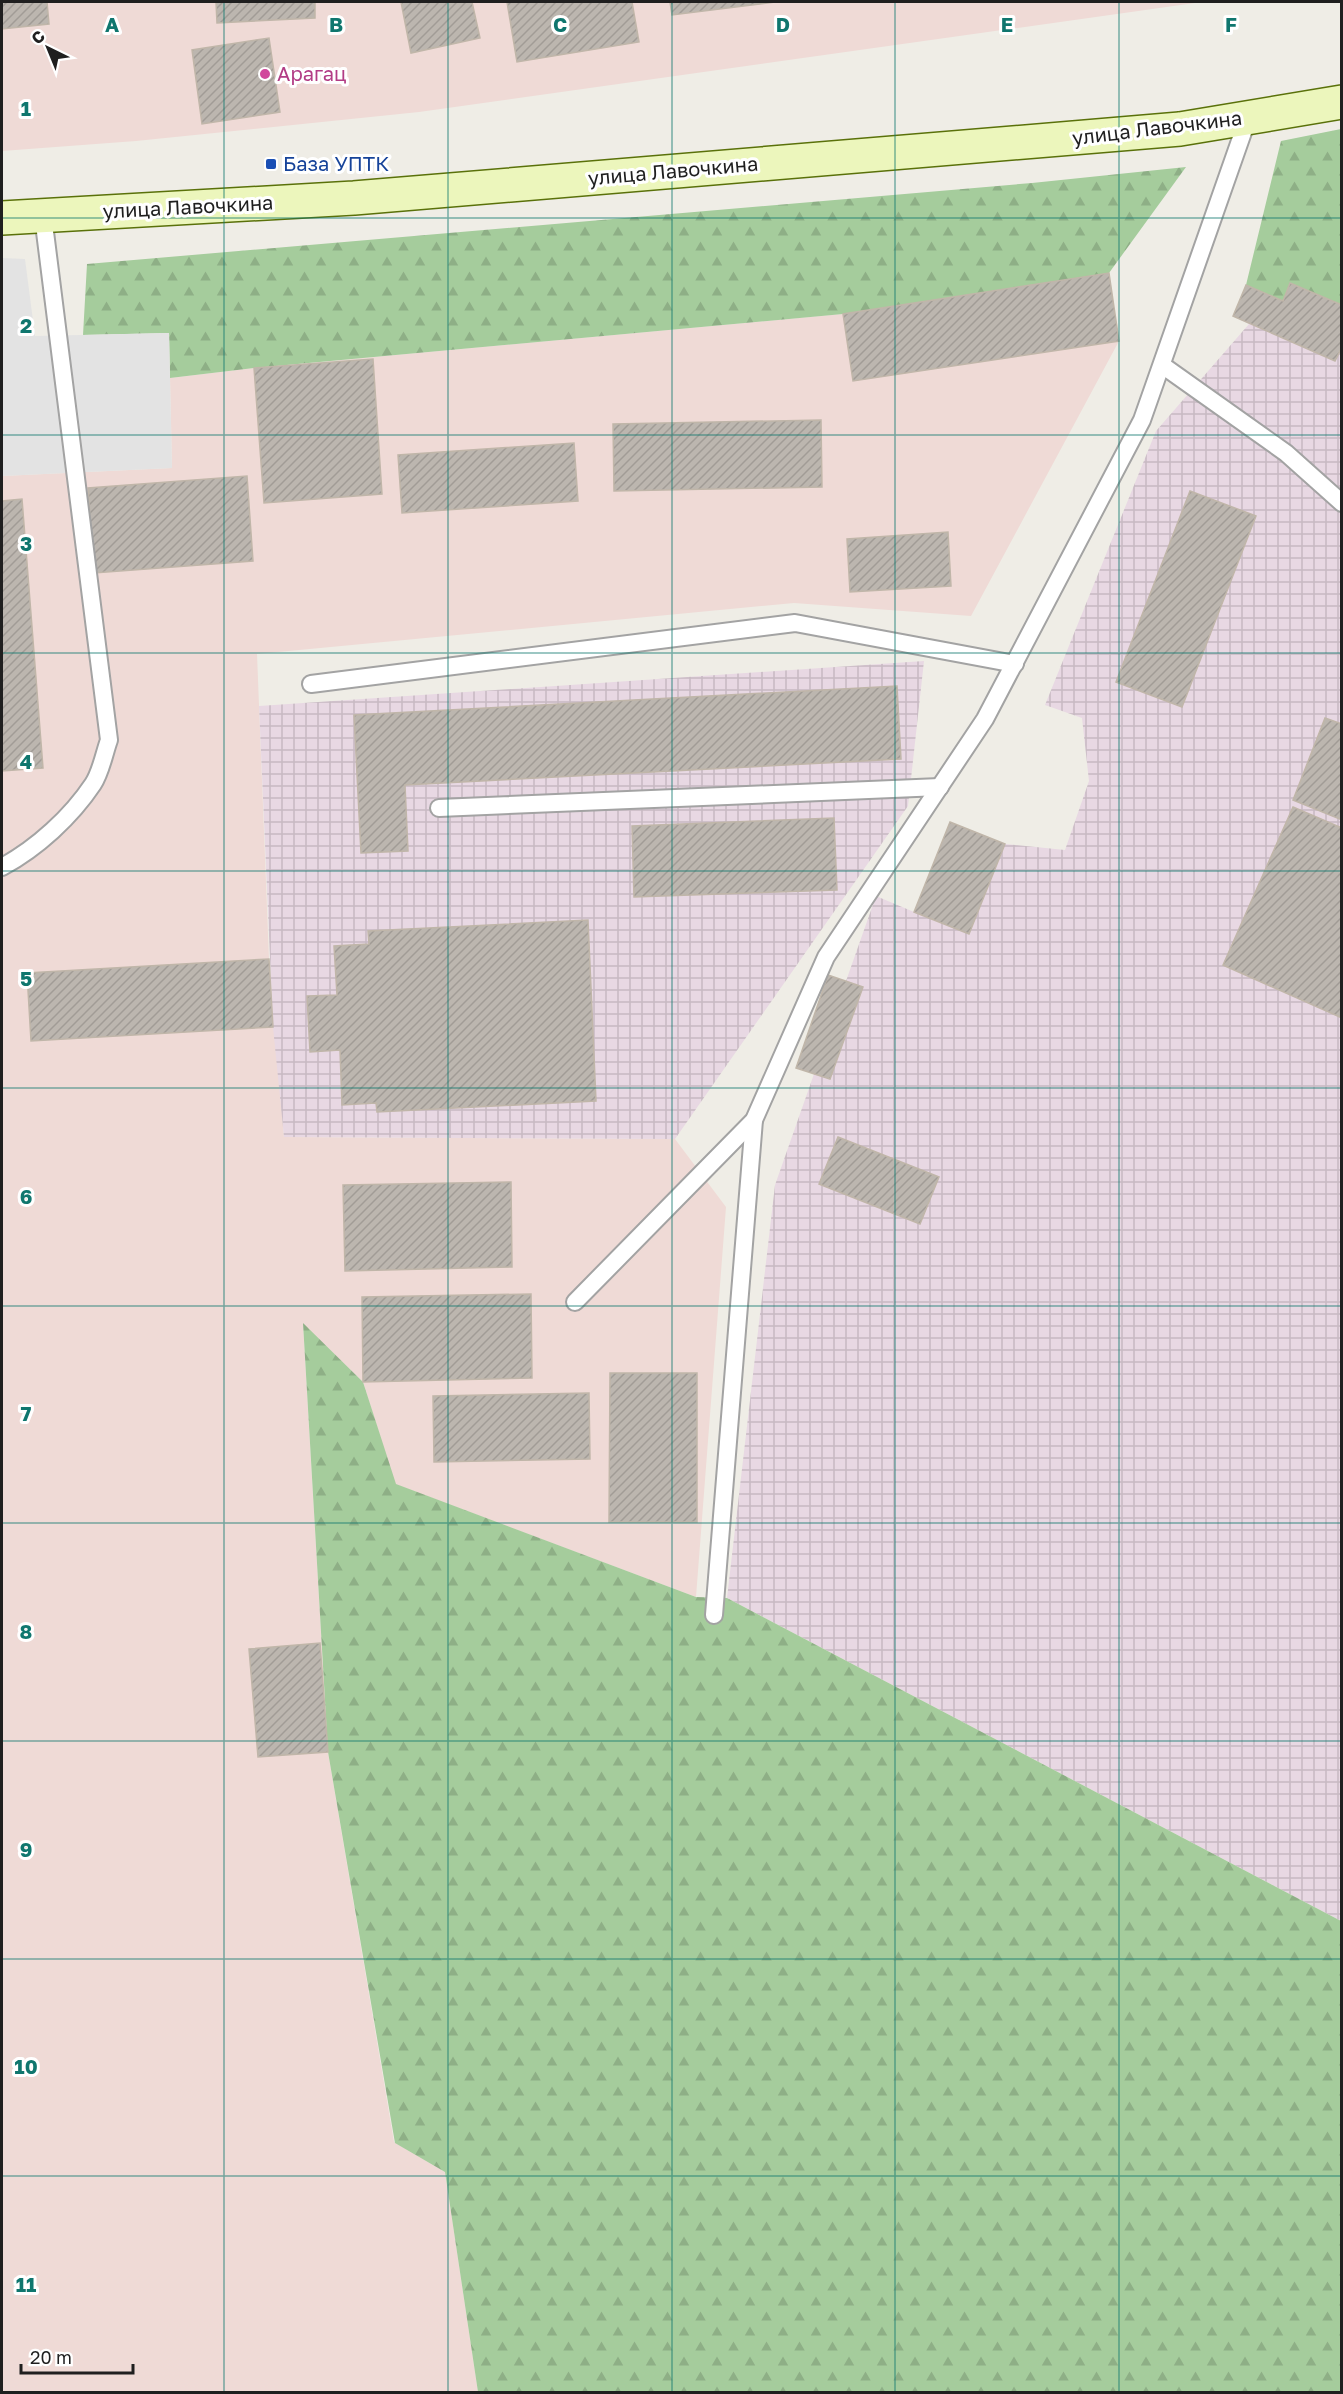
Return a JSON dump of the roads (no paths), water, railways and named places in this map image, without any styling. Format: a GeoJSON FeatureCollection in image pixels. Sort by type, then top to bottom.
{"type":"FeatureCollection","features":[{"type":"Feature","properties":{"kind":"main road","name":"улица Лавочкина"},"geometry":{"type":"LineString","coordinates":[[2,218],[366,197],[1180,129],[1341,102]]}},
{"type":"Feature","properties":{"kind":"lane"},"geometry":{"type":"LineString","coordinates":[[714,1615],[754,1120],[826,957],[985,719],[1142,420],[1248,118]]}},
{"type":"Feature","properties":{"kind":"lane"},"geometry":{"type":"LineString","coordinates":[[2,867],[19,858],[61,822],[94,782],[109,740],[43,216]]}},
{"type":"Feature","properties":{"kind":"lane"},"geometry":{"type":"LineString","coordinates":[[1162,365],[1286,453],[1341,503]]}},
{"type":"Feature","properties":{"kind":"lane"},"geometry":{"type":"LineString","coordinates":[[311,684],[795,623],[1015,664]]}},
{"type":"Feature","properties":{"kind":"lane"},"geometry":{"type":"LineString","coordinates":[[439,808],[940,787]]}},
{"type":"Feature","properties":{"kind":"lane"},"geometry":{"type":"LineString","coordinates":[[575,1302],[754,1120]]}},
{"type":"Feature","properties":{"kind":"place","name":"Арагац"},"geometry":{"type":"Point","coordinates":[265,74]}},
{"type":"Feature","properties":{"kind":"place","name":"База УПТК"},"geometry":{"type":"Point","coordinates":[271,164]}}]}
